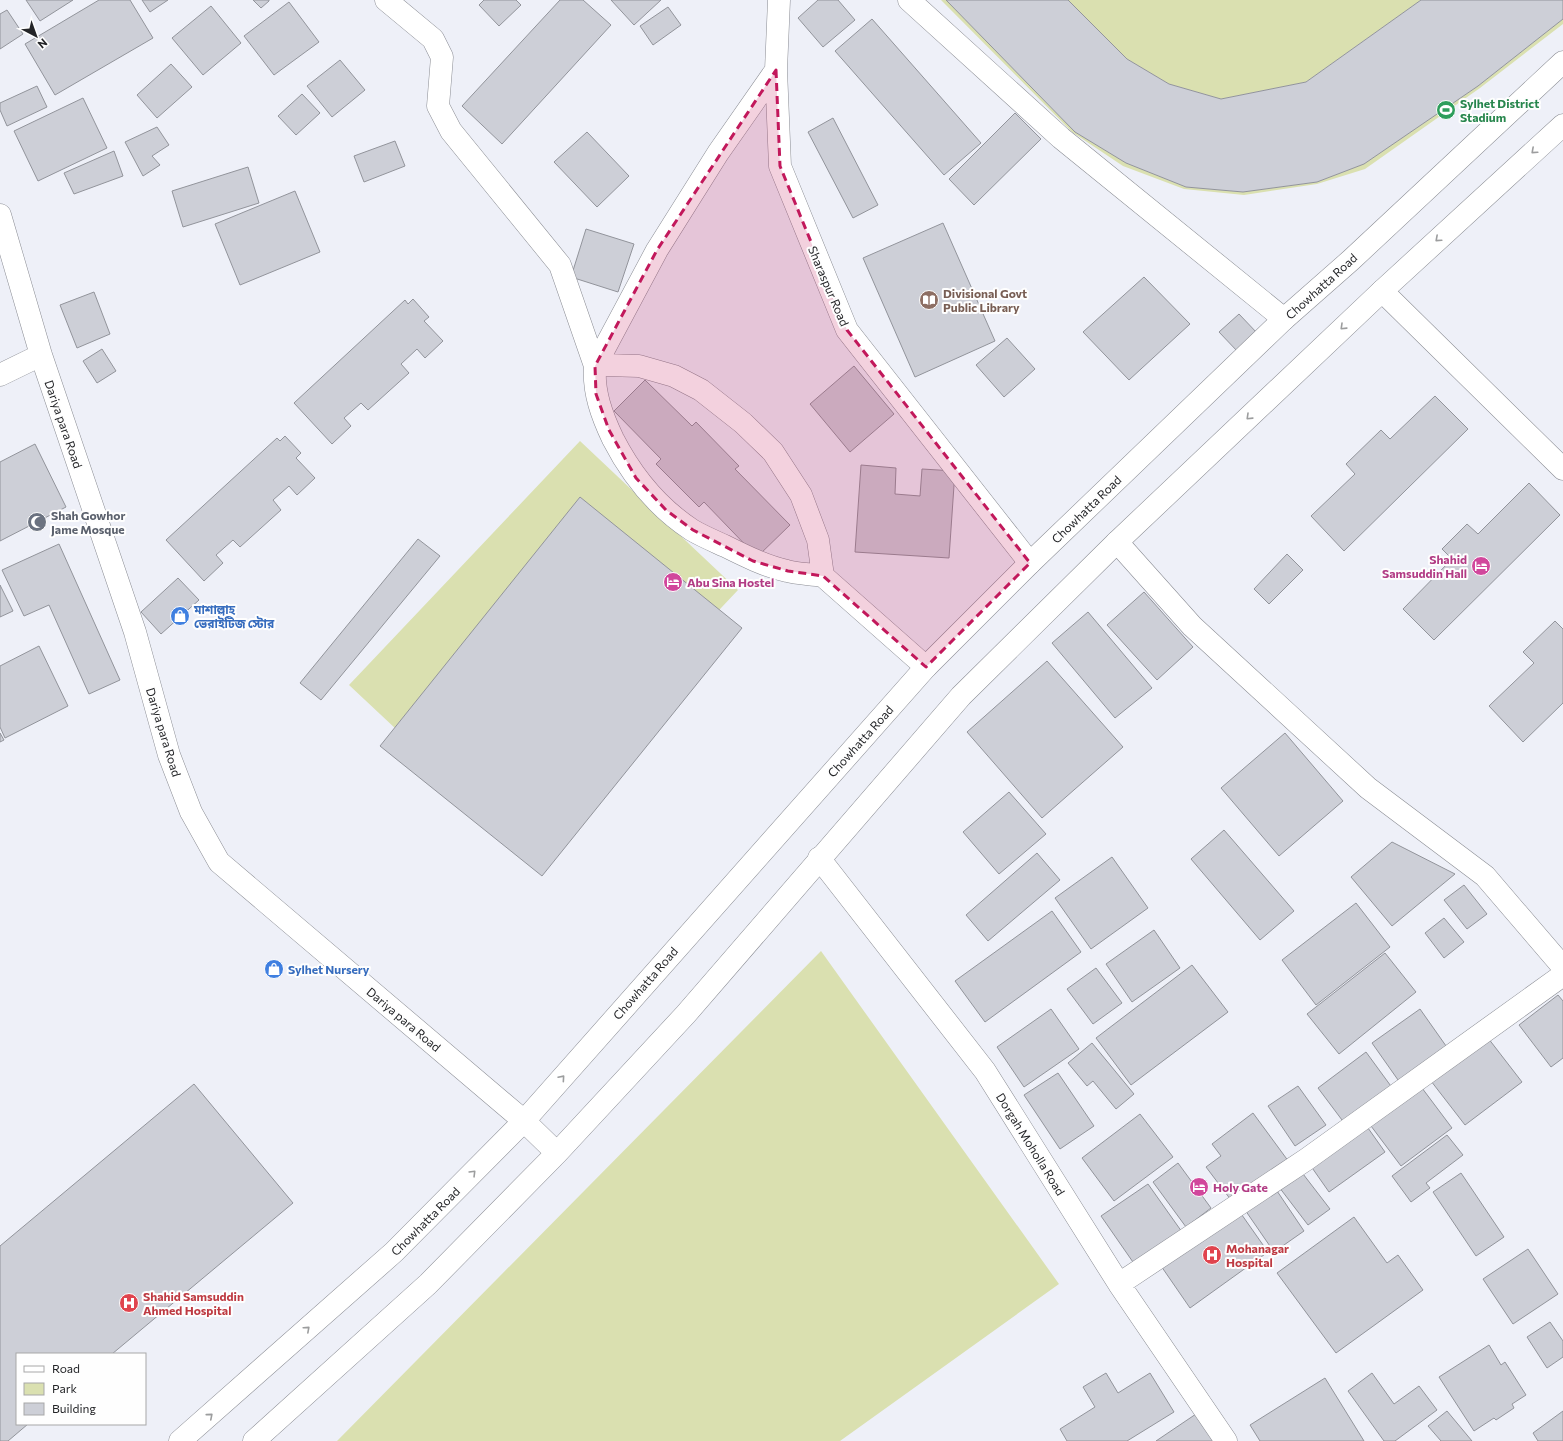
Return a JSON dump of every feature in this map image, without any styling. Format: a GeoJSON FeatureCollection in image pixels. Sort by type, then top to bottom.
{"type":"FeatureCollection","features":[{"type":"Feature","properties":{"kind":"street"},"geometry":{"type":"LineString","coordinates":[[386,0],[433,40],[442,57],[438,106],[451,131],[560,265],[594,366],[596,394],[602,414],[622,456],[636,478],[666,510],[693,530],[753,560],[788,572],[823,576],[926,668]]}},
{"type":"Feature","properties":{"kind":"street","name":"Sharaspur Road"},"geometry":{"type":"LineString","coordinates":[[779,0],[776,70],[780,166],[847,330],[1030,563]]}},
{"type":"Feature","properties":{"kind":"street"},"geometry":{"type":"LineString","coordinates":[[909,0],[1061,138],[1284,319]]}},
{"type":"Feature","properties":{"kind":"street"},"geometry":{"type":"LineString","coordinates":[[594,366],[657,250],[718,153],[776,70]]}},
{"type":"Feature","properties":{"kind":"street","name":"Chowhatta Road"},"geometry":{"type":"LineString","coordinates":[[180,1441],[394,1252],[524,1120],[926,668],[1030,563],[1284,319],[1560,72]]}},
{"type":"Feature","properties":{"kind":"street"},"geometry":{"type":"LineString","coordinates":[[254,1441],[428,1284],[557,1153],[686,1014],[960,696],[1117,542],[1382,291],[1563,125]]}},
{"type":"Feature","properties":{"kind":"street","name":"Dariya para Road"},"geometry":{"type":"LineString","coordinates":[[0,216],[41,355],[135,632],[169,754],[191,812],[219,862],[524,1120],[557,1153]]}},
{"type":"Feature","properties":{"kind":"street"},"geometry":{"type":"LineString","coordinates":[[1382,291],[1563,469]]}},
{"type":"Feature","properties":{"kind":"street"},"geometry":{"type":"LineString","coordinates":[[0,376],[41,355]]}},
{"type":"Feature","properties":{"kind":"street"},"geometry":{"type":"LineString","coordinates":[[594,366],[639,366],[674,376],[701,390],[743,423],[773,452],[801,495],[818,540],[823,576]]}},
{"type":"Feature","properties":{"kind":"street"},"geometry":{"type":"LineString","coordinates":[[1117,542],[1192,626],[1368,788],[1485,876],[1563,968]]}},
{"type":"Feature","properties":{"kind":"street","name":"Dorgah Moholla Road"},"geometry":{"type":"LineString","coordinates":[[819,858],[986,1071],[1119,1284],[1226,1441]]}},
{"type":"Feature","properties":{"kind":"street"},"geometry":{"type":"LineString","coordinates":[[1119,1284],[1307,1159],[1563,975]]}},
{"type":"Feature","properties":{"kind":"highlighted area"},"geometry":{"type":"Polygon","coordinates":[[[776,70],[780,166],[847,330],[1030,563],[926,667],[823,576],[788,571],[753,561],[693,530],[666,510],[636,478],[609,430],[596,394],[595,366],[657,250],[776,70]]]}},
{"type":"Feature","properties":{"kind":"green space","name":"Sylhet District Stadium"},"geometry":{"type":"Polygon","coordinates":[[[941,0],[946,0],[1075,132],[1126,163],[1186,187],[1242,192],[1317,182],[1364,164],[1478,86],[1563,19],[1563,24],[1480,88],[1365,169],[1317,184],[1244,195],[1184,189],[1123,166],[1072,132],[941,0]]]}},
{"type":"Feature","properties":{"kind":"green space"},"geometry":{"type":"Polygon","coordinates":[[[1068,0],[1421,0],[1306,82],[1221,99],[1169,84],[1127,59],[1068,0]]]}},
{"type":"Feature","properties":{"kind":"green space"},"geometry":{"type":"Polygon","coordinates":[[[580,441],[738,590],[508,834],[349,685],[580,441]]]}},
{"type":"Feature","properties":{"kind":"green space"},"geometry":{"type":"Polygon","coordinates":[[[821,951],[1059,1284],[840,1441],[337,1441],[821,951]]]}},
{"type":"Feature","properties":{"kind":"building"},"geometry":{"type":"Polygon","coordinates":[[[26,0],[73,0],[40,21],[26,0]]]}},
{"type":"Feature","properties":{"kind":"building"},"geometry":{"type":"Polygon","coordinates":[[[99,0],[130,0],[153,38],[55,95],[25,44],[99,0]]]}},
{"type":"Feature","properties":{"kind":"building"},"geometry":{"type":"Polygon","coordinates":[[[142,0],[168,0],[150,12],[142,0]]]}},
{"type":"Feature","properties":{"kind":"building"},"geometry":{"type":"Polygon","coordinates":[[[253,0],[269,0],[269,1],[261,8],[253,0]]]}},
{"type":"Feature","properties":{"kind":"building"},"geometry":{"type":"Polygon","coordinates":[[[484,0],[516,0],[521,5],[499,26],[479,5],[484,0]]]}},
{"type":"Feature","properties":{"kind":"building"},"geometry":{"type":"Polygon","coordinates":[[[560,0],[583,0],[611,25],[502,144],[462,106],[560,0]]]}},
{"type":"Feature","properties":{"kind":"building"},"geometry":{"type":"Polygon","coordinates":[[[611,0],[661,0],[634,25],[611,0]]]}},
{"type":"Feature","properties":{"kind":"building"},"geometry":{"type":"Polygon","coordinates":[[[818,0],[838,0],[855,20],[823,47],[798,18],[818,0]]]}},
{"type":"Feature","properties":{"kind":"building"},"geometry":{"type":"Polygon","coordinates":[[[946,0],[1068,0],[1127,59],[1169,84],[1221,99],[1306,82],[1421,0],[1563,0],[1563,19],[1478,86],[1364,164],[1317,182],[1243,192],[1186,187],[1126,163],[1075,132],[946,0]]]}},
{"type":"Feature","properties":{"kind":"building"},"geometry":{"type":"Polygon","coordinates":[[[289,2],[319,42],[274,75],[244,36],[289,2]]]}},
{"type":"Feature","properties":{"kind":"building"},"geometry":{"type":"Polygon","coordinates":[[[211,6],[241,43],[203,75],[172,38],[211,6]]]}},
{"type":"Feature","properties":{"kind":"building"},"geometry":{"type":"Polygon","coordinates":[[[668,7],[681,25],[653,45],[640,26],[668,7]]]}},
{"type":"Feature","properties":{"kind":"building"},"geometry":{"type":"Polygon","coordinates":[[[7,10],[23,34],[0,49],[0,14],[7,10]]]}},
{"type":"Feature","properties":{"kind":"building"},"geometry":{"type":"Polygon","coordinates":[[[872,19],[981,143],[944,175],[835,51],[872,19]]]}},
{"type":"Feature","properties":{"kind":"building"},"geometry":{"type":"Polygon","coordinates":[[[340,60],[365,90],[332,117],[307,86],[340,60]]]}},
{"type":"Feature","properties":{"kind":"building"},"geometry":{"type":"Polygon","coordinates":[[[171,64],[192,87],[157,118],[137,95],[171,64]]]}},
{"type":"Feature","properties":{"kind":"building"},"geometry":{"type":"Polygon","coordinates":[[[37,86],[47,107],[7,126],[0,110],[0,103],[37,86]]]}},
{"type":"Feature","properties":{"kind":"building"},"geometry":{"type":"Polygon","coordinates":[[[302,94],[320,113],[296,135],[278,116],[302,94]]]}},
{"type":"Feature","properties":{"kind":"building"},"geometry":{"type":"Polygon","coordinates":[[[83,98],[107,148],[38,181],[14,131],[83,98]]]}},
{"type":"Feature","properties":{"kind":"building"},"geometry":{"type":"Polygon","coordinates":[[[1015,113],[1041,139],[974,205],[949,179],[1015,113]]]}},
{"type":"Feature","properties":{"kind":"building"},"geometry":{"type":"Polygon","coordinates":[[[833,118],[878,205],[853,218],[808,132],[833,118]]]}},
{"type":"Feature","properties":{"kind":"building"},"geometry":{"type":"Polygon","coordinates":[[[157,127],[169,145],[152,156],[160,165],[143,176],[125,142],[157,127]]]}},
{"type":"Feature","properties":{"kind":"building"},"geometry":{"type":"Polygon","coordinates":[[[587,132],[629,176],[597,207],[554,162],[587,132]]]}},
{"type":"Feature","properties":{"kind":"building"},"geometry":{"type":"Polygon","coordinates":[[[395,141],[405,166],[364,182],[354,156],[395,141]]]}},
{"type":"Feature","properties":{"kind":"building"},"geometry":{"type":"Polygon","coordinates":[[[114,151],[123,176],[74,194],[64,173],[114,151]]]}},
{"type":"Feature","properties":{"kind":"building"},"geometry":{"type":"Polygon","coordinates":[[[248,167],[259,203],[183,227],[172,191],[248,167]]]}},
{"type":"Feature","properties":{"kind":"building"},"geometry":{"type":"Polygon","coordinates":[[[295,191],[320,252],[240,285],[215,224],[295,191]]]}},
{"type":"Feature","properties":{"kind":"building","name":"Divisional Govt Public Library"},"geometry":{"type":"Polygon","coordinates":[[[943,223],[995,341],[915,377],[863,258],[943,223]]]}},
{"type":"Feature","properties":{"kind":"building"},"geometry":{"type":"Polygon","coordinates":[[[586,229],[634,244],[618,292],[571,277],[586,229]]]}},
{"type":"Feature","properties":{"kind":"building"},"geometry":{"type":"Polygon","coordinates":[[[1144,277],[1190,324],[1129,380],[1083,332],[1144,277]]]}},
{"type":"Feature","properties":{"kind":"building"},"geometry":{"type":"Polygon","coordinates":[[[94,292],[110,334],[77,348],[60,305],[94,292]]]}},
{"type":"Feature","properties":{"kind":"building"},"geometry":{"type":"Polygon","coordinates":[[[413,299],[429,317],[424,321],[443,341],[425,358],[417,349],[401,364],[409,373],[368,410],[361,403],[344,418],[351,426],[332,444],[294,403],[405,300],[408,304],[413,299]]]}},
{"type":"Feature","properties":{"kind":"building"},"geometry":{"type":"Polygon","coordinates":[[[1239,314],[1258,334],[1238,352],[1219,332],[1239,314]]]}},
{"type":"Feature","properties":{"kind":"building"},"geometry":{"type":"Polygon","coordinates":[[[1007,338],[1035,369],[1004,397],[976,365],[1007,338]]]}},
{"type":"Feature","properties":{"kind":"building"},"geometry":{"type":"Polygon","coordinates":[[[102,349],[116,371],[97,383],[83,361],[102,349]]]}},
{"type":"Feature","properties":{"kind":"building"},"geometry":{"type":"Polygon","coordinates":[[[854,366],[894,414],[850,452],[810,404],[854,366]]]}},
{"type":"Feature","properties":{"kind":"building"},"geometry":{"type":"Polygon","coordinates":[[[645,380],[692,426],[696,422],[739,466],[735,469],[790,525],[757,557],[704,502],[699,507],[656,464],[661,459],[614,411],[645,380]]]}},
{"type":"Feature","properties":{"kind":"building"},"geometry":{"type":"Polygon","coordinates":[[[1435,396],[1468,429],[1344,551],[1311,516],[1355,474],[1346,464],[1381,430],[1390,439],[1435,396]]]}},
{"type":"Feature","properties":{"kind":"building"},"geometry":{"type":"Polygon","coordinates":[[[285,436],[301,453],[296,458],[315,478],[297,495],[289,486],[273,500],[281,510],[240,547],[233,540],[216,555],[223,563],[204,581],[166,540],[277,438],[280,441],[285,436]]]}},
{"type":"Feature","properties":{"kind":"building"},"geometry":{"type":"Polygon","coordinates":[[[35,444],[66,507],[0,541],[0,462],[35,444]]]}},
{"type":"Feature","properties":{"kind":"building"},"geometry":{"type":"Polygon","coordinates":[[[861,465],[896,468],[895,494],[920,496],[922,469],[955,471],[949,558],[855,552],[861,465]]]}},
{"type":"Feature","properties":{"kind":"building"},"geometry":{"type":"Polygon","coordinates":[[[1529,483],[1560,515],[1434,640],[1403,609],[1452,559],[1442,549],[1467,524],[1478,534],[1529,483]]]}},
{"type":"Feature","properties":{"kind":"building"},"geometry":{"type":"Polygon","coordinates":[[[580,497],[742,628],[542,876],[380,746],[580,497]]]}},
{"type":"Feature","properties":{"kind":"building"},"geometry":{"type":"Polygon","coordinates":[[[418,539],[440,556],[321,700],[300,683],[418,539]]]}},
{"type":"Feature","properties":{"kind":"building"},"geometry":{"type":"Polygon","coordinates":[[[59,544],[120,680],[89,694],[49,605],[24,616],[2,570],[59,544]]]}},
{"type":"Feature","properties":{"kind":"building"},"geometry":{"type":"Polygon","coordinates":[[[1287,554],[1303,570],[1269,604],[1254,589],[1287,554]]]}},
{"type":"Feature","properties":{"kind":"building"},"geometry":{"type":"Polygon","coordinates":[[[178,578],[199,600],[161,634],[141,612],[178,578]]]}},
{"type":"Feature","properties":{"kind":"building"},"geometry":{"type":"Polygon","coordinates":[[[0,585],[13,611],[0,617],[0,585]]]}},
{"type":"Feature","properties":{"kind":"building"},"geometry":{"type":"Polygon","coordinates":[[[1144,592],[1193,647],[1157,680],[1107,625],[1144,592]]]}},
{"type":"Feature","properties":{"kind":"building"},"geometry":{"type":"Polygon","coordinates":[[[1088,612],[1152,688],[1115,718],[1052,643],[1088,612]]]}},
{"type":"Feature","properties":{"kind":"building"},"geometry":{"type":"Polygon","coordinates":[[[1555,621],[1563,629],[1563,703],[1523,742],[1489,706],[1534,663],[1523,652],[1555,621]]]}},
{"type":"Feature","properties":{"kind":"building"},"geometry":{"type":"Polygon","coordinates":[[[39,646],[68,706],[5,738],[0,727],[0,666],[39,646]]]}},
{"type":"Feature","properties":{"kind":"building"},"geometry":{"type":"Polygon","coordinates":[[[1047,661],[1123,747],[1042,818],[967,732],[1047,661]]]}},
{"type":"Feature","properties":{"kind":"building"},"geometry":{"type":"Polygon","coordinates":[[[0,733],[4,740],[0,742],[0,733]]]}},
{"type":"Feature","properties":{"kind":"building"},"geometry":{"type":"Polygon","coordinates":[[[1285,733],[1343,801],[1279,856],[1221,788],[1285,733]]]}},
{"type":"Feature","properties":{"kind":"building"},"geometry":{"type":"Polygon","coordinates":[[[1009,792],[1046,834],[999,874],[963,832],[1009,792]]]}},
{"type":"Feature","properties":{"kind":"building"},"geometry":{"type":"Polygon","coordinates":[[[1224,830],[1294,911],[1260,940],[1191,859],[1224,830]]]}},
{"type":"Feature","properties":{"kind":"building"},"geometry":{"type":"Polygon","coordinates":[[[1392,842],[1455,874],[1392,926],[1351,877],[1392,842]]]}},
{"type":"Feature","properties":{"kind":"building"},"geometry":{"type":"Polygon","coordinates":[[[1037,853],[1060,880],[988,941],[966,915],[1037,853]]]}},
{"type":"Feature","properties":{"kind":"building"},"geometry":{"type":"Polygon","coordinates":[[[1112,857],[1148,908],[1091,949],[1055,898],[1112,857]]]}},
{"type":"Feature","properties":{"kind":"building"},"geometry":{"type":"Polygon","coordinates":[[[1464,885],[1487,914],[1467,929],[1444,900],[1464,885]]]}},
{"type":"Feature","properties":{"kind":"building"},"geometry":{"type":"Polygon","coordinates":[[[1356,903],[1390,947],[1316,1005],[1282,960],[1356,903]]]}},
{"type":"Feature","properties":{"kind":"building"},"geometry":{"type":"Polygon","coordinates":[[[1052,911],[1081,952],[985,1022],[955,981],[1052,911]]]}},
{"type":"Feature","properties":{"kind":"building"},"geometry":{"type":"Polygon","coordinates":[[[1444,918],[1464,942],[1444,958],[1425,933],[1444,918]]]}},
{"type":"Feature","properties":{"kind":"building"},"geometry":{"type":"Polygon","coordinates":[[[1154,930],[1180,968],[1132,1002],[1106,964],[1154,930]]]}},
{"type":"Feature","properties":{"kind":"building"},"geometry":{"type":"Polygon","coordinates":[[[1385,953],[1416,992],[1339,1054],[1307,1014],[1385,953]]]}},
{"type":"Feature","properties":{"kind":"building"},"geometry":{"type":"Polygon","coordinates":[[[1192,965],[1228,1012],[1131,1085],[1096,1038],[1192,965]]]}},
{"type":"Feature","properties":{"kind":"building"},"geometry":{"type":"Polygon","coordinates":[[[1096,968],[1122,1003],[1093,1024],[1067,989],[1096,968]]]}},
{"type":"Feature","properties":{"kind":"building"},"geometry":{"type":"Polygon","coordinates":[[[1558,995],[1563,1001],[1563,1058],[1551,1067],[1519,1025],[1558,995]]]}},
{"type":"Feature","properties":{"kind":"building"},"geometry":{"type":"Polygon","coordinates":[[[1051,1009],[1079,1049],[1024,1087],[997,1047],[1051,1009]]]}},
{"type":"Feature","properties":{"kind":"building"},"geometry":{"type":"Polygon","coordinates":[[[1420,1009],[1451,1053],[1403,1087],[1372,1043],[1420,1009]]]}},
{"type":"Feature","properties":{"kind":"building"},"geometry":{"type":"Polygon","coordinates":[[[1488,1038],[1522,1082],[1465,1125],[1431,1081],[1488,1038]]]}},
{"type":"Feature","properties":{"kind":"building"},"geometry":{"type":"Polygon","coordinates":[[[1092,1043],[1134,1094],[1116,1109],[1093,1081],[1087,1086],[1068,1063],[1092,1043]]]}},
{"type":"Feature","properties":{"kind":"building"},"geometry":{"type":"Polygon","coordinates":[[[1366,1052],[1396,1093],[1348,1128],[1318,1088],[1366,1052]]]}},
{"type":"Feature","properties":{"kind":"building"},"geometry":{"type":"Polygon","coordinates":[[[1058,1073],[1094,1126],[1060,1149],[1024,1095],[1058,1073]]]}},
{"type":"Feature","properties":{"kind":"building"},"geometry":{"type":"Polygon","coordinates":[[[194,1084],[293,1203],[113,1353],[16,1353],[16,1425],[27,1425],[8,1441],[0,1441],[0,1246],[194,1084]]]}},
{"type":"Feature","properties":{"kind":"building"},"geometry":{"type":"Polygon","coordinates":[[[1419,1084],[1452,1128],[1401,1166],[1368,1122],[1419,1084]]]}},
{"type":"Feature","properties":{"kind":"building"},"geometry":{"type":"Polygon","coordinates":[[[1298,1086],[1326,1125],[1295,1146],[1268,1106],[1298,1086]]]}},
{"type":"Feature","properties":{"kind":"building"},"geometry":{"type":"Polygon","coordinates":[[[1253,1113],[1289,1162],[1234,1204],[1206,1167],[1221,1156],[1212,1144],[1253,1113]]]}},
{"type":"Feature","properties":{"kind":"building"},"geometry":{"type":"Polygon","coordinates":[[[1140,1114],[1173,1157],[1114,1201],[1082,1158],[1140,1114]]]}},
{"type":"Feature","properties":{"kind":"building"},"geometry":{"type":"Polygon","coordinates":[[[1363,1121],[1385,1152],[1329,1192],[1308,1162],[1363,1121]]]}},
{"type":"Feature","properties":{"kind":"building"},"geometry":{"type":"Polygon","coordinates":[[[1447,1135],[1463,1155],[1426,1183],[1430,1188],[1411,1202],[1392,1176],[1447,1135]]]}},
{"type":"Feature","properties":{"kind":"building"},"geometry":{"type":"Polygon","coordinates":[[[1178,1163],[1211,1208],[1186,1227],[1153,1182],[1178,1163]]]}},
{"type":"Feature","properties":{"kind":"building"},"geometry":{"type":"Polygon","coordinates":[[[1300,1170],[1330,1209],[1308,1225],[1279,1187],[1300,1170]]]}},
{"type":"Feature","properties":{"kind":"building"},"geometry":{"type":"Polygon","coordinates":[[[1461,1173],[1504,1237],[1476,1256],[1433,1192],[1461,1173]]]}},
{"type":"Feature","properties":{"kind":"building"},"geometry":{"type":"Polygon","coordinates":[[[1148,1184],[1182,1232],[1135,1265],[1101,1216],[1148,1184]]]}},
{"type":"Feature","properties":{"kind":"building"},"geometry":{"type":"Polygon","coordinates":[[[1273,1185],[1304,1231],[1274,1252],[1243,1207],[1273,1185]]]}},
{"type":"Feature","properties":{"kind":"building"},"geometry":{"type":"Polygon","coordinates":[[[1237,1208],[1268,1252],[1190,1308],[1159,1263],[1237,1208]]]}},
{"type":"Feature","properties":{"kind":"building"},"geometry":{"type":"Polygon","coordinates":[[[1354,1217],[1387,1263],[1398,1255],[1423,1290],[1336,1353],[1277,1273],[1354,1217]]]}},
{"type":"Feature","properties":{"kind":"building"},"geometry":{"type":"Polygon","coordinates":[[[1528,1249],[1558,1294],[1513,1324],[1483,1279],[1528,1249]]]}},
{"type":"Feature","properties":{"kind":"building"},"geometry":{"type":"Polygon","coordinates":[[[1550,1322],[1563,1341],[1563,1357],[1547,1368],[1527,1337],[1550,1322]]]}},
{"type":"Feature","properties":{"kind":"building"},"geometry":{"type":"Polygon","coordinates":[[[1489,1345],[1501,1365],[1505,1362],[1526,1395],[1512,1404],[1514,1408],[1496,1420],[1494,1418],[1474,1431],[1439,1377],[1489,1345]]]}},
{"type":"Feature","properties":{"kind":"building"},"geometry":{"type":"Polygon","coordinates":[[[1106,1373],[1118,1393],[1150,1373],[1174,1412],[1127,1441],[1067,1441],[1060,1429],[1095,1407],[1083,1387],[1106,1373]]]}},
{"type":"Feature","properties":{"kind":"building"},"geometry":{"type":"Polygon","coordinates":[[[1372,1373],[1394,1404],[1419,1386],[1437,1410],[1395,1441],[1384,1441],[1348,1391],[1372,1373]]]}},
{"type":"Feature","properties":{"kind":"building"},"geometry":{"type":"Polygon","coordinates":[[[1325,1378],[1364,1441],[1260,1441],[1250,1425],[1325,1378]]]}},
{"type":"Feature","properties":{"kind":"building"},"geometry":{"type":"Polygon","coordinates":[[[1447,1411],[1472,1441],[1441,1441],[1428,1426],[1447,1411]]]}},
{"type":"Feature","properties":{"kind":"building"},"geometry":{"type":"Polygon","coordinates":[[[1563,1411],[1563,1441],[1538,1441],[1533,1433],[1563,1411]]]}},
{"type":"Feature","properties":{"kind":"building"},"geometry":{"type":"Polygon","coordinates":[[[1196,1414],[1214,1441],[1156,1441],[1196,1414]]]}},
{"type":"Feature","properties":{"kind":"place","name":"Sylhet District Stadium"},"geometry":{"type":"Point","coordinates":[1446,110]}},
{"type":"Feature","properties":{"kind":"place","name":"Divisional Govt Public Library"},"geometry":{"type":"Point","coordinates":[929,300]}},
{"type":"Feature","properties":{"kind":"place","name":"Shah Gowhor Jame Mosque"},"geometry":{"type":"Point","coordinates":[37,522]}},
{"type":"Feature","properties":{"kind":"place","name":"Shahid Samsuddin Hall"},"geometry":{"type":"Point","coordinates":[1481,566]}},
{"type":"Feature","properties":{"kind":"place","name":"Abu Sina Hostel"},"geometry":{"type":"Point","coordinates":[673,582]}},
{"type":"Feature","properties":{"kind":"place","name":"মাশাল্লাহ ভেরাইটিজ স্টোর"},"geometry":{"type":"Point","coordinates":[180,616]}},
{"type":"Feature","properties":{"kind":"place","name":"Sylhet Nursery"},"geometry":{"type":"Point","coordinates":[274,969]}},
{"type":"Feature","properties":{"kind":"place","name":"Holy Gate"},"geometry":{"type":"Point","coordinates":[1199,1187]}},
{"type":"Feature","properties":{"kind":"place","name":"Mohanagar Hospital"},"geometry":{"type":"Point","coordinates":[1212,1255]}},
{"type":"Feature","properties":{"kind":"place","name":"Shahid Samsuddin Ahmed Hospital"},"geometry":{"type":"Point","coordinates":[129,1303]}}]}
